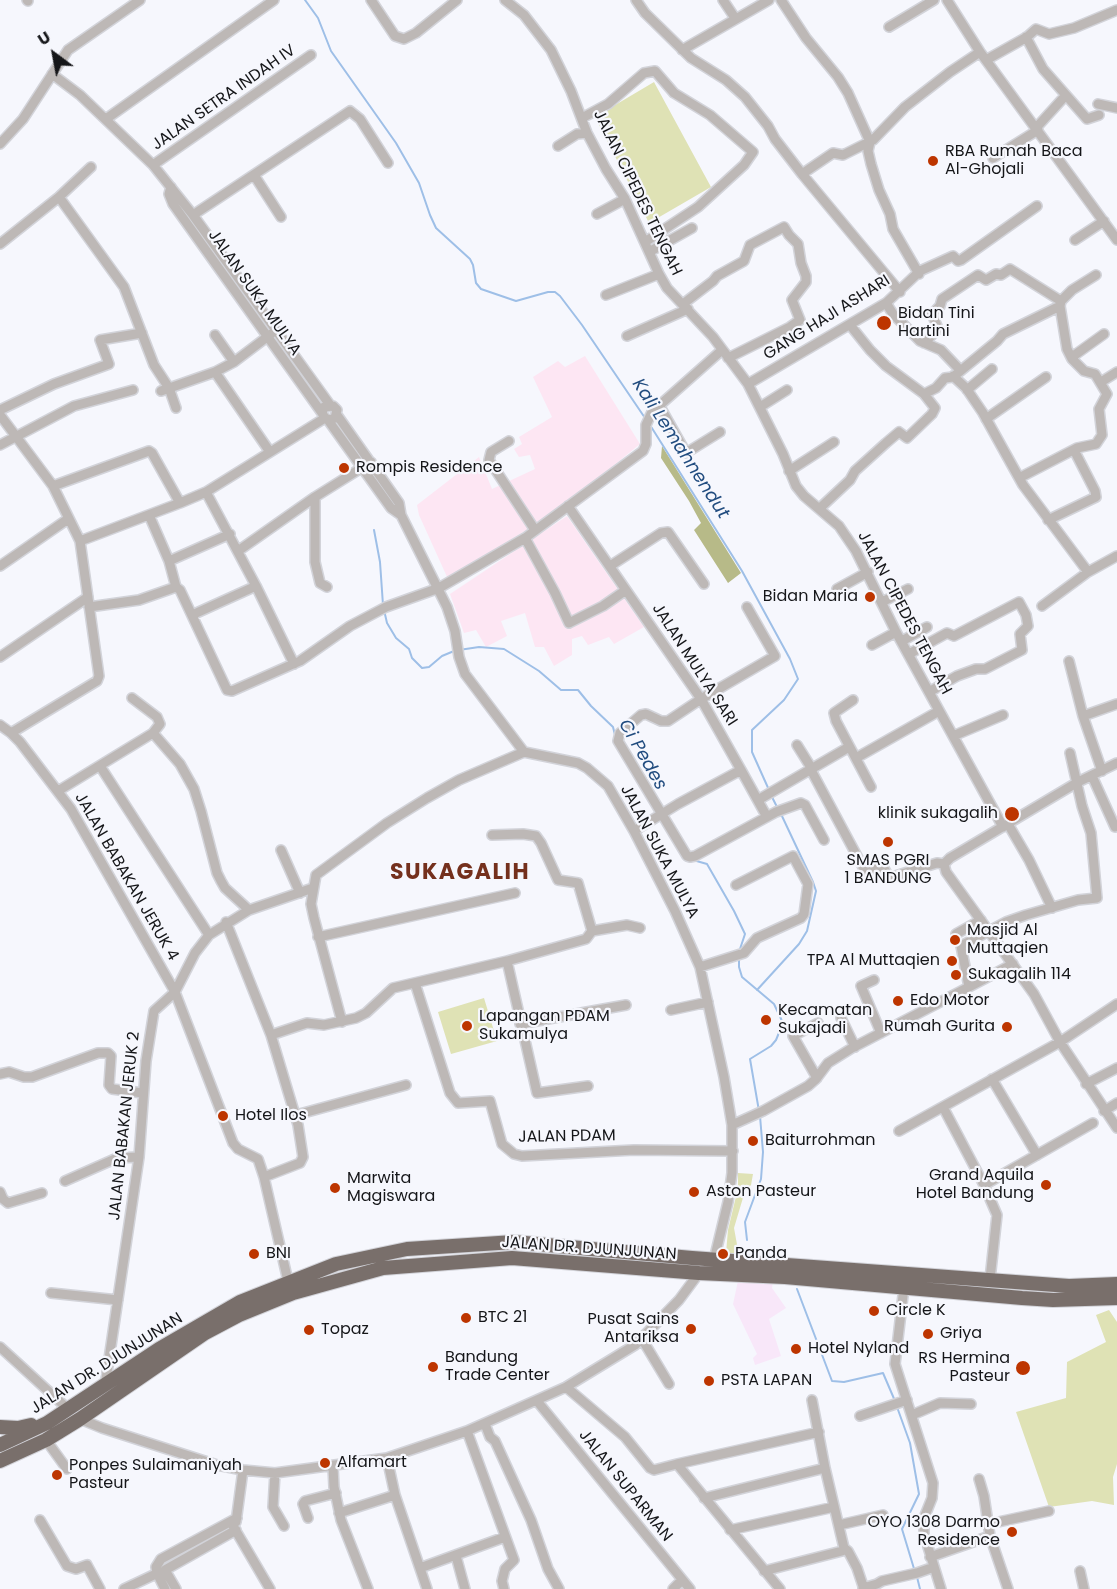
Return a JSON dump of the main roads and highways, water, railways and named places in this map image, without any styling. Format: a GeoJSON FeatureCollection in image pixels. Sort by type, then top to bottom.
{"type":"FeatureCollection","features":[{"type":"Feature","properties":{"kind":"highway","name":"JALAN DR. DJUNJUNAN"},"geometry":{"type":"LineString","coordinates":[[0,1445],[69,1410],[167,1344],[222,1312],[288,1281],[336,1264],[407,1249],[514,1242],[714,1260],[1069,1286],[1117,1284]]}},
{"type":"Feature","properties":{"kind":"highway","name":"JALAN DR. DJUNJUNAN"},"geometry":{"type":"LineString","coordinates":[[0,1461],[49,1445],[80,1419],[206,1333],[240,1315],[292,1293],[368,1271],[409,1265],[512,1257],[1053,1300],[1117,1298]]}},
{"type":"Feature","properties":{"kind":"highway"},"geometry":{"type":"LineString","coordinates":[[0,1427],[18,1428],[47,1423]]}},
{"type":"Feature","properties":{"kind":"waterway","name":"Kali Lemahnendut"},"geometry":{"type":"LineString","coordinates":[[305,0],[318,18],[331,51],[396,143],[419,183],[436,228],[470,259],[476,283],[481,289],[516,301],[555,292],[582,325],[645,418]]}},
{"type":"Feature","properties":{"kind":"waterway","name":"Kali Lemahnendut"},"geometry":{"type":"LineString","coordinates":[[650,425],[742,571],[790,659],[798,679],[784,700],[752,730],[752,752],[769,790]]}},
{"type":"Feature","properties":{"kind":"waterway","name":"Ci Pedes"},"geometry":{"type":"LineString","coordinates":[[374,530],[380,562],[383,605]]}},
{"type":"Feature","properties":{"kind":"waterway","name":"Ci Pedes"},"geometry":{"type":"LineString","coordinates":[[384,610],[387,623],[396,638],[409,649],[412,658],[422,668],[429,667],[442,656],[454,651]]}},
{"type":"Feature","properties":{"kind":"waterway","name":"Ci Pedes"},"geometry":{"type":"LineString","coordinates":[[459,650],[479,647],[504,649],[539,671],[561,690],[578,690],[613,727],[615,735]]}},
{"type":"Feature","properties":{"kind":"waterway","name":"Kali Lemahnendut"},"geometry":{"type":"LineString","coordinates":[[771,795],[778,809]]}},
{"type":"Feature","properties":{"kind":"waterway","name":"Kali Lemahnendut"},"geometry":{"type":"LineString","coordinates":[[757,990],[799,944],[807,931],[816,891],[781,814]]}},
{"type":"Feature","properties":{"kind":"waterway","name":"Ci Pedes"},"geometry":{"type":"LineString","coordinates":[[693,860],[707,864],[734,911],[745,934],[739,952]]}},
{"type":"Feature","properties":{"kind":"waterway","name":"Ci Pedes"},"geometry":{"type":"LineString","coordinates":[[739,958],[742,977],[774,1004],[783,1023],[771,1046],[750,1059],[759,1111]]}},
{"type":"Feature","properties":{"kind":"waterway","name":"Ci Pedes"},"geometry":{"type":"LineString","coordinates":[[747,1240],[745,1222],[761,1179],[763,1152],[760,1116]]}},
{"type":"Feature","properties":{"kind":"waterway","name":"Ci Pedes"},"geometry":{"type":"LineString","coordinates":[[797,1289],[832,1381],[844,1382],[883,1373],[895,1401]]}},
{"type":"Feature","properties":{"kind":"waterway","name":"Ci Pedes"},"geometry":{"type":"LineString","coordinates":[[897,1407],[910,1443],[919,1494],[902,1529],[915,1572]]}},
{"type":"Feature","properties":{"kind":"waterway","name":"Ci Pedes"},"geometry":{"type":"LineString","coordinates":[[917,1577],[920,1589]]}},
{"type":"Feature","properties":{"kind":"place","name":"RBA Rumah Baca Al-Ghojali"},"geometry":{"type":"Point","coordinates":[933,161]}},
{"type":"Feature","properties":{"kind":"place","name":"Bidan Tini Hartini"},"geometry":{"type":"Point","coordinates":[884,323]}},
{"type":"Feature","properties":{"kind":"place","name":"Rompis Residence"},"geometry":{"type":"Point","coordinates":[344,468]}},
{"type":"Feature","properties":{"kind":"place","name":"Bidan Maria"},"geometry":{"type":"Point","coordinates":[870,597]}},
{"type":"Feature","properties":{"kind":"place","name":"klinik sukagalih"},"geometry":{"type":"Point","coordinates":[1012,814]}},
{"type":"Feature","properties":{"kind":"place","name":"SMAS PGRI 1 BANDUNG"},"geometry":{"type":"Point","coordinates":[888,842]}},
{"type":"Feature","properties":{"kind":"place","name":"Masjid Al Muttaqien"},"geometry":{"type":"Point","coordinates":[955,940]}},
{"type":"Feature","properties":{"kind":"place","name":"TPA Al Muttaqien"},"geometry":{"type":"Point","coordinates":[952,961]}},
{"type":"Feature","properties":{"kind":"place","name":"Sukagalih 114"},"geometry":{"type":"Point","coordinates":[956,975]}},
{"type":"Feature","properties":{"kind":"place","name":"Edo Motor"},"geometry":{"type":"Point","coordinates":[898,1001]}},
{"type":"Feature","properties":{"kind":"place","name":"Kecamatan Sukajadi"},"geometry":{"type":"Point","coordinates":[766,1020]}},
{"type":"Feature","properties":{"kind":"place","name":"Lapangan PDAM Sukamulya"},"geometry":{"type":"Point","coordinates":[467,1026]}},
{"type":"Feature","properties":{"kind":"place","name":"Rumah Gurita"},"geometry":{"type":"Point","coordinates":[1007,1027]}},
{"type":"Feature","properties":{"kind":"place","name":"Hotel Ilos"},"geometry":{"type":"Point","coordinates":[223,1116]}},
{"type":"Feature","properties":{"kind":"place","name":"Baiturrohman"},"geometry":{"type":"Point","coordinates":[753,1141]}},
{"type":"Feature","properties":{"kind":"place","name":"Grand Aquila Hotel Bandung"},"geometry":{"type":"Point","coordinates":[1046,1185]}},
{"type":"Feature","properties":{"kind":"place","name":"Marwita Magiswara"},"geometry":{"type":"Point","coordinates":[335,1188]}},
{"type":"Feature","properties":{"kind":"place","name":"Aston Pasteur"},"geometry":{"type":"Point","coordinates":[694,1192]}},
{"type":"Feature","properties":{"kind":"place","name":"BNI"},"geometry":{"type":"Point","coordinates":[254,1254]}},
{"type":"Feature","properties":{"kind":"place","name":"Panda"},"geometry":{"type":"Point","coordinates":[723,1254]}},
{"type":"Feature","properties":{"kind":"place","name":"Circle K"},"geometry":{"type":"Point","coordinates":[874,1311]}},
{"type":"Feature","properties":{"kind":"place","name":"BTC 21"},"geometry":{"type":"Point","coordinates":[466,1318]}},
{"type":"Feature","properties":{"kind":"place","name":"Pusat Sains Antariksa"},"geometry":{"type":"Point","coordinates":[691,1329]}},
{"type":"Feature","properties":{"kind":"place","name":"Topaz"},"geometry":{"type":"Point","coordinates":[309,1330]}},
{"type":"Feature","properties":{"kind":"place","name":"Griya"},"geometry":{"type":"Point","coordinates":[928,1334]}},
{"type":"Feature","properties":{"kind":"place","name":"Hotel Nyland"},"geometry":{"type":"Point","coordinates":[796,1349]}},
{"type":"Feature","properties":{"kind":"place","name":"Bandung Trade Center"},"geometry":{"type":"Point","coordinates":[433,1367]}},
{"type":"Feature","properties":{"kind":"place","name":"RS Hermina Pasteur"},"geometry":{"type":"Point","coordinates":[1023,1368]}},
{"type":"Feature","properties":{"kind":"place","name":"PSTA LAPAN"},"geometry":{"type":"Point","coordinates":[709,1381]}},
{"type":"Feature","properties":{"kind":"place","name":"Alfamart"},"geometry":{"type":"Point","coordinates":[325,1463]}},
{"type":"Feature","properties":{"kind":"place","name":"Ponpes Sulaimaniyah Pasteur"},"geometry":{"type":"Point","coordinates":[57,1475]}},
{"type":"Feature","properties":{"kind":"place","name":"OYO 1308 Darmo Residence"},"geometry":{"type":"Point","coordinates":[1012,1532]}},
{"type":"Feature","properties":{"kind":"district","name":"SUKAGALIH"},"geometry":{"type":"Point","coordinates":[460,873]}}]}
